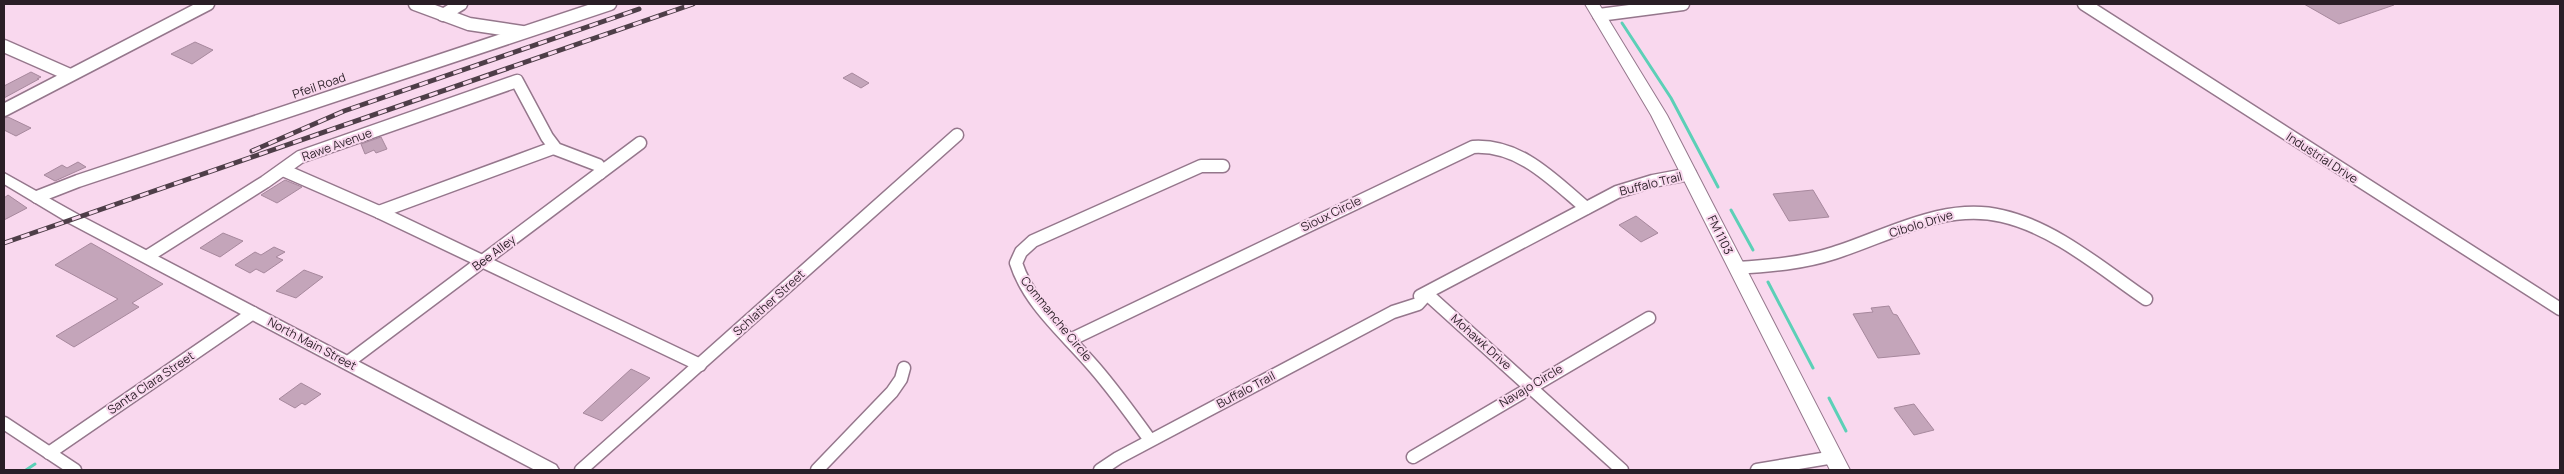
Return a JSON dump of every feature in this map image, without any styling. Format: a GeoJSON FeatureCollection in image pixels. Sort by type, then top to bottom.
{"type":"FeatureCollection","features":[{"type":"Feature","properties":{"kind":"main road","name":"FM 1103"},"geometry":{"type":"LineString","coordinates":[[1595,10],[1659,115],[1837,464]]}},
{"type":"Feature","properties":{"kind":"street"},"geometry":{"type":"LineString","coordinates":[[4,110],[208,4]]}},
{"type":"Feature","properties":{"kind":"street"},"geometry":{"type":"LineString","coordinates":[[415,4],[469,24],[524,32]]}},
{"type":"Feature","properties":{"kind":"street"},"geometry":{"type":"LineString","coordinates":[[442,15],[461,4]]}},
{"type":"Feature","properties":{"kind":"street","name":"Pfeil Road"},"geometry":{"type":"LineString","coordinates":[[37,197],[78,181],[610,4]]}},
{"type":"Feature","properties":{"kind":"street"},"geometry":{"type":"LineString","coordinates":[[1595,10],[1683,4]]}},
{"type":"Feature","properties":{"kind":"street","name":"Industrial Drive"},"geometry":{"type":"LineString","coordinates":[[2084,4],[2560,310]]}},
{"type":"Feature","properties":{"kind":"street"},"geometry":{"type":"LineString","coordinates":[[4,46],[70,75]]}},
{"type":"Feature","properties":{"kind":"street","name":"Rawe Avenue"},"geometry":{"type":"LineString","coordinates":[[148,256],[283,170],[300,157],[517,81],[524,90],[553,148]]}},
{"type":"Feature","properties":{"kind":"street","name":"Schlather Street"},"geometry":{"type":"LineString","coordinates":[[581,470],[957,135]]}},
{"type":"Feature","properties":{"kind":"street","name":"Bee Alley"},"geometry":{"type":"LineString","coordinates":[[347,363],[640,143]]}},
{"type":"Feature","properties":{"kind":"street","name":"Sioux Circle"},"geometry":{"type":"LineString","coordinates":[[1070,340],[1473,147],[1487,145],[1506,148],[1524,159],[1586,208]]}},
{"type":"Feature","properties":{"kind":"street"},"geometry":{"type":"LineString","coordinates":[[379,212],[553,148],[575,159],[597,165],[601,169],[600,173]]}},
{"type":"Feature","properties":{"kind":"street","name":"Commanche Circle"},"geometry":{"type":"LineString","coordinates":[[1150,440],[1092,364],[1070,340],[1020,276],[1016,263],[1026,246],[1202,166],[1223,166]]}},
{"type":"Feature","properties":{"kind":"street"},"geometry":{"type":"LineString","coordinates":[[283,170],[484,261],[700,365]]}},
{"type":"Feature","properties":{"kind":"street","name":"Buffalo Trail"},"geometry":{"type":"LineString","coordinates":[[1100,470],[1150,440],[1393,312],[1418,304],[1427,294],[1586,208],[1631,187],[1690,174]]}},
{"type":"Feature","properties":{"kind":"street","name":"North Main Street"},"geometry":{"type":"LineString","coordinates":[[4,178],[74,219],[148,256],[550,470]]}},
{"type":"Feature","properties":{"kind":"street","name":"Cibolo Drive"},"geometry":{"type":"LineString","coordinates":[[1737,268],[1776,266],[1821,257],[1928,220],[1956,213],[1978,213],[2002,216],[2026,224],[2146,299]]}},
{"type":"Feature","properties":{"kind":"street","name":"Mohawk Drive"},"geometry":{"type":"LineString","coordinates":[[1427,294],[1622,470]]}},
{"type":"Feature","properties":{"kind":"street","name":"Santa Clara Street"},"geometry":{"type":"LineString","coordinates":[[49,452],[253,313]]}},
{"type":"Feature","properties":{"kind":"street","name":"Navajo Circle"},"geometry":{"type":"LineString","coordinates":[[1413,457],[1530,386],[1649,318]]}},
{"type":"Feature","properties":{"kind":"street"},"geometry":{"type":"LineString","coordinates":[[817,470],[892,392],[901,379],[904,368]]}},
{"type":"Feature","properties":{"kind":"street"},"geometry":{"type":"LineString","coordinates":[[4,423],[75,470]]}},
{"type":"Feature","properties":{"kind":"street"},"geometry":{"type":"LineString","coordinates":[[1757,470],[1837,464]]}},
{"type":"Feature","properties":{"kind":"building"},"geometry":{"type":"Polygon","coordinates":[[[2304,4],[2394,4],[2394,5],[2339,24],[2304,4]]]}},
{"type":"Feature","properties":{"kind":"building"},"geometry":{"type":"Polygon","coordinates":[[[195,42],[213,50],[192,64],[171,54],[195,42]]]}},
{"type":"Feature","properties":{"kind":"building"},"geometry":{"type":"Polygon","coordinates":[[[31,72],[41,77],[4,98],[4,86],[31,72]]]}},
{"type":"Feature","properties":{"kind":"building"},"geometry":{"type":"Polygon","coordinates":[[[852,73],[869,83],[861,88],[843,78],[852,73]]]}},
{"type":"Feature","properties":{"kind":"building"},"geometry":{"type":"Polygon","coordinates":[[[8,117],[31,128],[16,136],[4,130],[4,118],[8,117]]]}},
{"type":"Feature","properties":{"kind":"building"},"geometry":{"type":"Polygon","coordinates":[[[381,137],[387,149],[376,153],[374,150],[365,154],[361,144],[381,137]]]}},
{"type":"Feature","properties":{"kind":"building"},"geometry":{"type":"Polygon","coordinates":[[[78,162],[86,167],[55,181],[44,175],[62,165],[67,168],[78,162]]]}},
{"type":"Feature","properties":{"kind":"building"},"geometry":{"type":"Polygon","coordinates":[[[285,180],[302,187],[277,203],[261,195],[285,180]]]}},
{"type":"Feature","properties":{"kind":"building"},"geometry":{"type":"Polygon","coordinates":[[[1813,190],[1829,217],[1789,221],[1773,194],[1813,190]]]}},
{"type":"Feature","properties":{"kind":"building"},"geometry":{"type":"Polygon","coordinates":[[[8,195],[27,208],[4,220],[4,198],[8,195]]]}},
{"type":"Feature","properties":{"kind":"building"},"geometry":{"type":"Polygon","coordinates":[[[1636,216],[1658,233],[1641,242],[1619,225],[1636,216]]]}},
{"type":"Feature","properties":{"kind":"building"},"geometry":{"type":"Polygon","coordinates":[[[223,233],[243,241],[220,257],[200,248],[223,233]]]}},
{"type":"Feature","properties":{"kind":"building"},"geometry":{"type":"Polygon","coordinates":[[[91,243],[163,284],[132,303],[139,307],[74,347],[56,336],[118,299],[55,265],[91,243]]]}},
{"type":"Feature","properties":{"kind":"building"},"geometry":{"type":"Polygon","coordinates":[[[274,247],[285,252],[276,257],[283,260],[264,273],[256,269],[250,273],[235,265],[255,252],[261,255],[274,247]]]}},
{"type":"Feature","properties":{"kind":"building"},"geometry":{"type":"Polygon","coordinates":[[[304,270],[323,277],[296,298],[276,291],[304,270]]]}},
{"type":"Feature","properties":{"kind":"building"},"geometry":{"type":"Polygon","coordinates":[[[1889,306],[1893,314],[1897,315],[1920,354],[1878,358],[1853,314],[1873,312],[1871,308],[1889,306]]]}},
{"type":"Feature","properties":{"kind":"building"},"geometry":{"type":"Polygon","coordinates":[[[631,369],[650,378],[602,421],[583,413],[631,369]]]}},
{"type":"Feature","properties":{"kind":"building"},"geometry":{"type":"Polygon","coordinates":[[[301,383],[321,394],[305,405],[302,403],[295,408],[279,399],[301,383]]]}},
{"type":"Feature","properties":{"kind":"building"},"geometry":{"type":"Polygon","coordinates":[[[1914,404],[1934,430],[1914,435],[1894,408],[1914,404]]]}},
{"type":"Feature","properties":{"kind":"waterway"},"geometry":{"type":"LineString","coordinates":[[1622,23],[1671,98],[1718,187]]}},
{"type":"Feature","properties":{"kind":"waterway"},"geometry":{"type":"LineString","coordinates":[[1731,210],[1753,250]]}},
{"type":"Feature","properties":{"kind":"waterway"},"geometry":{"type":"LineString","coordinates":[[1768,282],[1813,368]]}},
{"type":"Feature","properties":{"kind":"waterway"},"geometry":{"type":"LineString","coordinates":[[1829,398],[1846,431]]}},
{"type":"Feature","properties":{"kind":"waterway"},"geometry":{"type":"LineString","coordinates":[[26,470],[35,464]]}},
{"type":"Feature","properties":{"kind":"railway"},"geometry":{"type":"LineString","coordinates":[[4,243],[693,4]]}},
{"type":"Feature","properties":{"kind":"railway"},"geometry":{"type":"LineString","coordinates":[[252,151],[344,111],[639,9]]}}]}
